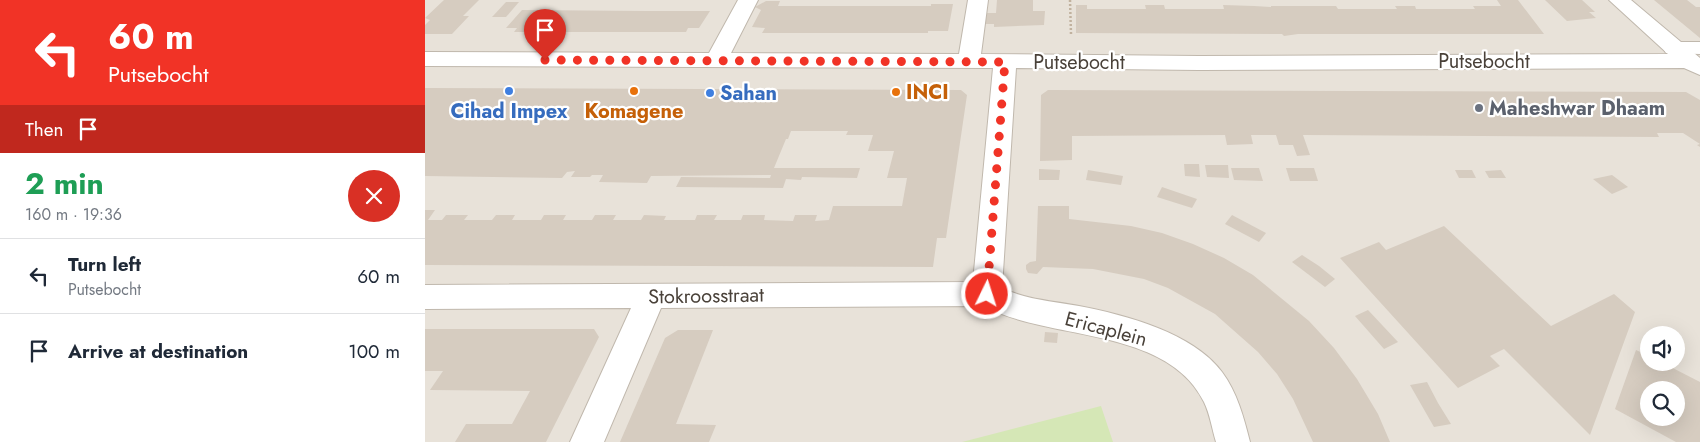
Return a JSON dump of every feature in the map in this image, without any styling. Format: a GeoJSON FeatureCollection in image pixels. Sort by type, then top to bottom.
{"type":"FeatureCollection","features":[{"type":"Feature","properties":{"kind":"street"},"geometry":{"type":"LineString","coordinates":[[716,60],[748,0]]}},
{"type":"Feature","properties":{"kind":"street"},"geometry":{"type":"LineString","coordinates":[[969,61],[978,0]]}},
{"type":"Feature","properties":{"kind":"street"},"geometry":{"type":"LineString","coordinates":[[1619,0],[1691,56]]}},
{"type":"Feature","properties":{"kind":"street","name":"Putsebocht"},"geometry":{"type":"LineString","coordinates":[[425,59],[1071,62],[1691,56]]}},
{"type":"Feature","properties":{"kind":"street"},"geometry":{"type":"LineString","coordinates":[[987,294],[1005,62]]}},
{"type":"Feature","properties":{"kind":"street","name":"Stokroosstraat"},"geometry":{"type":"LineString","coordinates":[[425,297],[987,294]]}},
{"type":"Feature","properties":{"kind":"street","name":"Ericaplein"},"geometry":{"type":"LineString","coordinates":[[987,294],[1013,307],[1088,320],[1122,329],[1159,344],[1185,359],[1205,375],[1219,397],[1233,442]]}},
{"type":"Feature","properties":{"kind":"street"},"geometry":{"type":"LineString","coordinates":[[587,442],[651,297]]}},
{"type":"Feature","properties":{"kind":"path"},"geometry":{"type":"LineString","coordinates":[[1070,0],[1071,62]]}},
{"type":"Feature","properties":{"kind":"shaded area"},"geometry":{"type":"Polygon","coordinates":[[[425,0],[1700,0],[1700,442],[425,442],[425,0]]]}},
{"type":"Feature","properties":{"kind":"green space"},"geometry":{"type":"Polygon","coordinates":[[[1101,406],[1113,442],[962,442],[1101,406]]]}},
{"type":"Feature","properties":{"kind":"building"},"geometry":{"type":"Polygon","coordinates":[[[444,0],[479,0],[463,16],[469,16],[452,34],[425,34],[425,25],[430,20],[425,18],[444,0]]]}},
{"type":"Feature","properties":{"kind":"building"},"geometry":{"type":"Polygon","coordinates":[[[997,0],[1033,0],[1033,11],[1045,11],[1044,25],[994,27],[994,24],[985,24],[987,13],[996,13],[997,0]]]}},
{"type":"Feature","properties":{"kind":"building"},"geometry":{"type":"Polygon","coordinates":[[[1497,0],[1518,0],[1544,34],[1298,34],[1284,36],[1282,34],[1076,33],[1076,5],[1087,5],[1087,9],[1146,9],[1145,5],[1164,5],[1165,9],[1224,9],[1223,5],[1271,7],[1336,6],[1338,9],[1397,9],[1395,6],[1415,6],[1416,9],[1475,9],[1473,6],[1501,6],[1497,0]]]}},
{"type":"Feature","properties":{"kind":"building"},"geometry":{"type":"Polygon","coordinates":[[[1545,0],[1582,0],[1595,12],[1589,12],[1596,18],[1567,21],[1545,0]]]}},
{"type":"Feature","properties":{"kind":"building"},"geometry":{"type":"Polygon","coordinates":[[[1654,0],[1687,0],[1696,7],[1700,7],[1700,38],[1654,0]]]}},
{"type":"Feature","properties":{"kind":"building"},"geometry":{"type":"Polygon","coordinates":[[[766,1],[780,1],[778,6],[931,6],[931,4],[953,4],[948,31],[928,31],[928,33],[762,33],[765,28],[752,27],[761,10],[755,7],[766,1]]]}},
{"type":"Feature","properties":{"kind":"building"},"geometry":{"type":"Polygon","coordinates":[[[506,2],[519,2],[506,17],[492,17],[506,2]]]}},
{"type":"Feature","properties":{"kind":"building"},"geometry":{"type":"Polygon","coordinates":[[[522,10],[710,11],[699,28],[688,28],[686,32],[514,32],[517,28],[506,28],[522,10]]]}},
{"type":"Feature","properties":{"kind":"building"},"geometry":{"type":"Polygon","coordinates":[[[425,88],[961,90],[967,95],[946,238],[937,238],[933,267],[425,265],[425,210],[435,210],[428,220],[442,220],[446,215],[468,215],[464,220],[492,220],[496,215],[515,215],[512,220],[541,220],[544,215],[566,215],[563,220],[592,220],[595,215],[616,215],[613,220],[641,220],[644,215],[666,216],[664,220],[695,220],[697,215],[717,215],[714,220],[741,220],[743,215],[765,215],[764,220],[793,221],[795,215],[817,215],[815,221],[829,220],[833,206],[902,206],[907,178],[887,178],[894,151],[868,151],[873,135],[846,135],[848,131],[791,131],[774,168],[860,168],[857,178],[802,177],[801,180],[786,179],[783,188],[676,187],[681,177],[770,178],[771,175],[651,176],[647,183],[599,182],[603,175],[571,177],[575,171],[567,172],[562,178],[425,176],[425,88]]]}},
{"type":"Feature","properties":{"kind":"building"},"geometry":{"type":"Polygon","coordinates":[[[1048,90],[1686,92],[1700,100],[1700,144],[1683,133],[1657,133],[1659,137],[1303,135],[1310,155],[1297,156],[1293,145],[1279,145],[1276,135],[1251,135],[1253,144],[1227,145],[1225,135],[1072,136],[1072,160],[1040,161],[1041,95],[1048,90]]]}},
{"type":"Feature","properties":{"kind":"building"},"geometry":{"type":"Polygon","coordinates":[[[1184,164],[1199,164],[1200,177],[1185,176],[1184,164]]]}},
{"type":"Feature","properties":{"kind":"building"},"geometry":{"type":"Polygon","coordinates":[[[1205,165],[1228,165],[1229,178],[1207,177],[1205,165]]]}},
{"type":"Feature","properties":{"kind":"building"},"geometry":{"type":"Polygon","coordinates":[[[1231,168],[1259,168],[1263,181],[1234,180],[1231,168]]]}},
{"type":"Feature","properties":{"kind":"building"},"geometry":{"type":"Polygon","coordinates":[[[1286,168],[1314,168],[1318,181],[1290,181],[1286,168]]]}},
{"type":"Feature","properties":{"kind":"building"},"geometry":{"type":"Polygon","coordinates":[[[1039,169],[1060,170],[1059,180],[1039,180],[1039,169]]]}},
{"type":"Feature","properties":{"kind":"building"},"geometry":{"type":"Polygon","coordinates":[[[1088,170],[1123,176],[1121,185],[1086,180],[1088,170]]]}},
{"type":"Feature","properties":{"kind":"building"},"geometry":{"type":"Polygon","coordinates":[[[1455,170],[1472,170],[1476,178],[1459,178],[1455,170]]]}},
{"type":"Feature","properties":{"kind":"building"},"geometry":{"type":"Polygon","coordinates":[[[1501,170],[1506,178],[1489,178],[1485,171],[1501,170]]]}},
{"type":"Feature","properties":{"kind":"building"},"geometry":{"type":"Polygon","coordinates":[[[1612,175],[1628,187],[1612,194],[1593,179],[1612,175]]]}},
{"type":"Feature","properties":{"kind":"building"},"geometry":{"type":"Polygon","coordinates":[[[1162,187],[1197,199],[1192,208],[1157,197],[1162,187]]]}},
{"type":"Feature","properties":{"kind":"building"},"geometry":{"type":"Polygon","coordinates":[[[1038,206],[1069,206],[1069,219],[1131,226],[1162,233],[1224,258],[1253,275],[1309,321],[1334,348],[1357,379],[1378,414],[1390,442],[1313,442],[1293,399],[1277,374],[1258,352],[1215,314],[1168,288],[1144,279],[1093,269],[1043,267],[1037,274],[1028,273],[1026,265],[1036,261],[1038,206]]]}},
{"type":"Feature","properties":{"kind":"building"},"geometry":{"type":"Polygon","coordinates":[[[1232,215],[1266,233],[1259,242],[1225,224],[1232,215]]]}},
{"type":"Feature","properties":{"kind":"building"},"geometry":{"type":"Polygon","coordinates":[[[1444,226],[1551,326],[1614,294],[1635,312],[1590,435],[1504,349],[1490,356],[1500,366],[1458,388],[1340,258],[1379,242],[1386,250],[1444,226]]]}},
{"type":"Feature","properties":{"kind":"building"},"geometry":{"type":"Polygon","coordinates":[[[1302,255],[1335,279],[1325,287],[1292,262],[1302,255]]]}},
{"type":"Feature","properties":{"kind":"building"},"geometry":{"type":"Polygon","coordinates":[[[1368,310],[1398,342],[1384,349],[1355,316],[1368,310]]]}},
{"type":"Feature","properties":{"kind":"building"},"geometry":{"type":"Polygon","coordinates":[[[425,329],[594,329],[599,337],[546,442],[455,442],[466,424],[512,424],[530,391],[430,390],[443,371],[425,371],[425,329]]]}},
{"type":"Feature","properties":{"kind":"building"},"geometry":{"type":"Polygon","coordinates":[[[678,330],[713,330],[676,424],[716,425],[709,442],[620,442],[665,338],[678,330]]]}},
{"type":"Feature","properties":{"kind":"building"},"geometry":{"type":"Polygon","coordinates":[[[1045,332],[1058,333],[1057,343],[1044,342],[1045,332]]]}},
{"type":"Feature","properties":{"kind":"building"},"geometry":{"type":"Polygon","coordinates":[[[1636,350],[1640,352],[1640,371],[1679,371],[1700,382],[1700,442],[1676,442],[1646,426],[1685,426],[1685,381],[1640,381],[1640,423],[1615,409],[1636,350]]]}},
{"type":"Feature","properties":{"kind":"building"},"geometry":{"type":"Polygon","coordinates":[[[1427,382],[1451,424],[1434,427],[1410,385],[1427,382]]]}},
{"type":"Feature","properties":{"kind":"place","name":"Cihad Impex"},"geometry":{"type":"Point","coordinates":[509,91]}},
{"type":"Feature","properties":{"kind":"place","name":"Komagene"},"geometry":{"type":"Point","coordinates":[634,91]}},
{"type":"Feature","properties":{"kind":"place","name":"INCI"},"geometry":{"type":"Point","coordinates":[896,92]}},
{"type":"Feature","properties":{"kind":"place","name":"Sahan"},"geometry":{"type":"Point","coordinates":[710,93]}},
{"type":"Feature","properties":{"kind":"place","name":"Maheshwar Dhaam"},"geometry":{"type":"Point","coordinates":[1479,108]}},
{"type":"Feature","properties":{"kind":"route"},"geometry":{"type":"LineString","coordinates":[[545,60],[1005,62],[987,294]]}}]}
